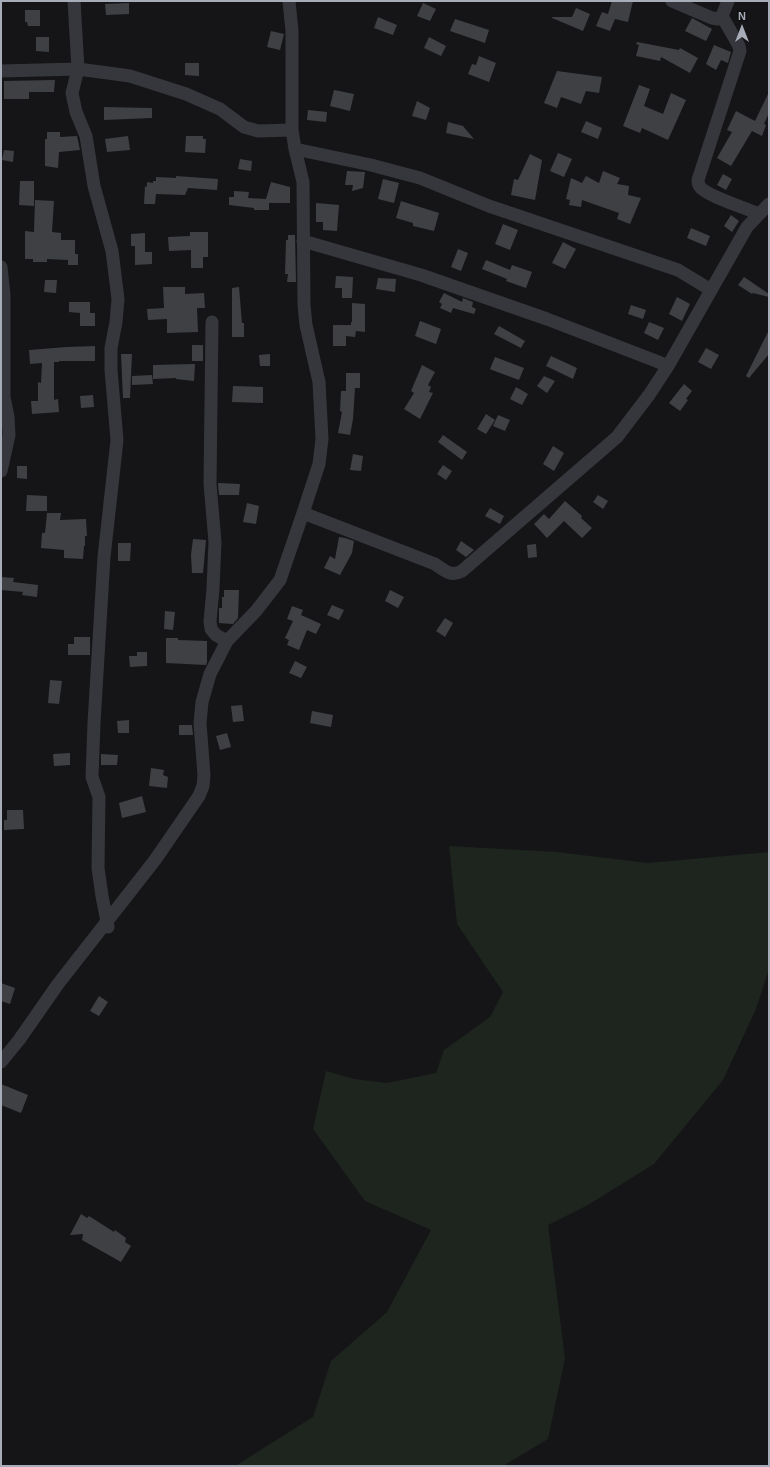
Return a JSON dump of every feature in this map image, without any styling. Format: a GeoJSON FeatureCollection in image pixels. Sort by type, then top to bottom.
{"type":"FeatureCollection","features":[{"type":"Feature","properties":{"kind":"street"},"geometry":{"type":"LineString","coordinates":[[74,1],[78,69],[72,93],[76,112],[86,136],[94,186],[112,251],[118,299],[116,322],[111,348],[111,370],[117,440],[104,557],[92,777],[99,797],[98,868],[108,926]]}},
{"type":"Feature","properties":{"kind":"street"},"geometry":{"type":"LineString","coordinates":[[1,1062],[19,1040],[58,984],[108,926],[199,796],[203,786],[204,775],[200,723],[202,702],[210,674],[227,641],[256,611],[280,580],[319,464],[322,439],[319,382],[306,325],[304,305],[303,182],[292,130],[292,31],[289,1]]}},
{"type":"Feature","properties":{"kind":"street"},"geometry":{"type":"LineString","coordinates":[[672,1],[712,18],[718,19],[722,16],[728,1]]}},
{"type":"Feature","properties":{"kind":"street"},"geometry":{"type":"LineString","coordinates":[[722,16],[739,46],[740,51],[698,183],[702,189],[710,194],[759,214]]}},
{"type":"Feature","properties":{"kind":"street"},"geometry":{"type":"LineString","coordinates":[[1,71],[78,69],[130,76],[186,94],[220,109],[244,127],[258,131],[292,130]]}},
{"type":"Feature","properties":{"kind":"street"},"geometry":{"type":"LineString","coordinates":[[295,149],[371,165],[420,178],[489,206],[678,270],[711,290]]}},
{"type":"Feature","properties":{"kind":"street"},"geometry":{"type":"LineString","coordinates":[[303,513],[435,564],[450,573],[456,574],[462,571],[617,437],[649,395],[668,366],[747,227],[769,204]]}},
{"type":"Feature","properties":{"kind":"street"},"geometry":{"type":"LineString","coordinates":[[303,241],[421,275],[547,319],[656,360],[668,366]]}},
{"type":"Feature","properties":{"kind":"street"},"geometry":{"type":"LineString","coordinates":[[1,267],[4,296],[4,397],[8,417],[9,435],[1,471]]}},
{"type":"Feature","properties":{"kind":"street"},"geometry":{"type":"LineString","coordinates":[[212,322],[210,484],[215,542],[210,621],[211,629],[216,635],[227,641]]}},
{"type":"Feature","properties":{"kind":"shaded area"},"geometry":{"type":"Polygon","coordinates":[[[449,846],[556,852],[648,863],[769,852],[769,969],[756,1009],[723,1080],[654,1164],[588,1205],[548,1225],[565,1358],[548,1439],[503,1466],[235,1466],[313,1417],[331,1361],[387,1312],[431,1230],[365,1201],[313,1129],[326,1071],[354,1079],[387,1083],[436,1073],[444,1050],[490,1017],[503,992],[457,924],[449,846]]]}},
{"type":"Feature","properties":{"kind":"building"},"geometry":{"type":"Polygon","coordinates":[[[612,1],[633,1],[628,22],[615,19],[610,31],[596,26],[602,12],[608,14],[612,1]]]}},
{"type":"Feature","properties":{"kind":"building"},"geometry":{"type":"Polygon","coordinates":[[[129,3],[129,14],[106,15],[105,4],[129,3]]]}},
{"type":"Feature","properties":{"kind":"building"},"geometry":{"type":"Polygon","coordinates":[[[423,3],[436,9],[430,21],[417,16],[423,3]]]}},
{"type":"Feature","properties":{"kind":"building"},"geometry":{"type":"Polygon","coordinates":[[[576,8],[590,14],[583,31],[552,18],[572,17],[576,8]]]}},
{"type":"Feature","properties":{"kind":"building"},"geometry":{"type":"Polygon","coordinates":[[[25,10],[40,10],[40,26],[28,26],[27,22],[25,22],[25,10]]]}},
{"type":"Feature","properties":{"kind":"building"},"geometry":{"type":"Polygon","coordinates":[[[378,17],[397,25],[393,35],[374,28],[378,17]]]}},
{"type":"Feature","properties":{"kind":"building"},"geometry":{"type":"Polygon","coordinates":[[[692,18],[712,29],[706,41],[685,31],[692,18]]]}},
{"type":"Feature","properties":{"kind":"building"},"geometry":{"type":"Polygon","coordinates":[[[455,19],[489,30],[485,43],[450,31],[455,19]]]}},
{"type":"Feature","properties":{"kind":"building"},"geometry":{"type":"Polygon","coordinates":[[[271,31],[284,34],[280,50],[267,47],[271,31]]]}},
{"type":"Feature","properties":{"kind":"building"},"geometry":{"type":"Polygon","coordinates":[[[36,37],[49,37],[49,52],[36,51],[36,37]]]}},
{"type":"Feature","properties":{"kind":"building"},"geometry":{"type":"Polygon","coordinates":[[[429,37],[446,46],[441,56],[424,48],[429,37]]]}},
{"type":"Feature","properties":{"kind":"building"},"geometry":{"type":"Polygon","coordinates":[[[637,42],[679,50],[680,48],[698,58],[690,73],[661,57],[660,61],[636,56],[639,45],[636,44],[637,42]]]}},
{"type":"Feature","properties":{"kind":"building"},"geometry":{"type":"Polygon","coordinates":[[[714,45],[731,52],[728,63],[721,60],[716,70],[706,64],[714,45]]]}},
{"type":"Feature","properties":{"kind":"building"},"geometry":{"type":"Polygon","coordinates":[[[479,56],[496,63],[489,82],[468,74],[472,64],[476,65],[479,56]]]}},
{"type":"Feature","properties":{"kind":"building"},"geometry":{"type":"Polygon","coordinates":[[[185,63],[199,63],[199,76],[185,75],[185,63]]]}},
{"type":"Feature","properties":{"kind":"building"},"geometry":{"type":"Polygon","coordinates":[[[557,71],[602,77],[599,93],[586,91],[581,104],[561,97],[557,108],[544,103],[557,71]]]}},
{"type":"Feature","properties":{"kind":"building"},"geometry":{"type":"Polygon","coordinates":[[[55,80],[54,92],[29,92],[29,99],[4,99],[4,81],[55,80]]]}},
{"type":"Feature","properties":{"kind":"building"},"geometry":{"type":"Polygon","coordinates":[[[639,85],[650,89],[644,106],[663,114],[671,93],[686,100],[668,140],[642,128],[640,133],[623,126],[639,85]]]}},
{"type":"Feature","properties":{"kind":"building"},"geometry":{"type":"Polygon","coordinates":[[[334,90],[354,94],[350,111],[330,106],[334,90]]]}},
{"type":"Feature","properties":{"kind":"building"},"geometry":{"type":"Polygon","coordinates":[[[768,94],[769,113],[764,124],[766,125],[762,136],[752,131],[731,166],[717,158],[732,132],[727,130],[736,111],[755,121],[768,94]]]}},
{"type":"Feature","properties":{"kind":"building"},"geometry":{"type":"Polygon","coordinates":[[[417,101],[430,108],[426,120],[412,116],[417,101]]]}},
{"type":"Feature","properties":{"kind":"building"},"geometry":{"type":"Polygon","coordinates":[[[104,107],[152,108],[152,118],[104,120],[104,107]]]}},
{"type":"Feature","properties":{"kind":"building"},"geometry":{"type":"Polygon","coordinates":[[[308,110],[327,112],[326,122],[307,120],[308,110]]]}},
{"type":"Feature","properties":{"kind":"building"},"geometry":{"type":"Polygon","coordinates":[[[586,121],[602,128],[598,139],[581,132],[586,121]]]}},
{"type":"Feature","properties":{"kind":"building"},"geometry":{"type":"Polygon","coordinates":[[[448,122],[463,126],[474,139],[446,133],[448,122]]]}},
{"type":"Feature","properties":{"kind":"building"},"geometry":{"type":"Polygon","coordinates":[[[47,132],[60,132],[60,137],[77,136],[80,150],[59,152],[58,168],[45,166],[45,139],[47,139],[47,132]]]}},
{"type":"Feature","properties":{"kind":"building"},"geometry":{"type":"Polygon","coordinates":[[[128,136],[130,150],[107,152],[105,139],[128,136]]]}},
{"type":"Feature","properties":{"kind":"building"},"geometry":{"type":"Polygon","coordinates":[[[186,136],[203,136],[203,139],[206,139],[205,153],[185,152],[186,136]]]}},
{"type":"Feature","properties":{"kind":"building"},"geometry":{"type":"Polygon","coordinates":[[[4,150],[14,151],[13,162],[2,160],[4,150]]]}},
{"type":"Feature","properties":{"kind":"building"},"geometry":{"type":"Polygon","coordinates":[[[558,153],[572,159],[564,177],[550,171],[558,153]]]}},
{"type":"Feature","properties":{"kind":"building"},"geometry":{"type":"Polygon","coordinates":[[[530,154],[542,160],[535,200],[511,195],[514,179],[518,180],[530,154]]]}},
{"type":"Feature","properties":{"kind":"building"},"geometry":{"type":"Polygon","coordinates":[[[240,159],[252,161],[251,171],[238,169],[240,159]]]}},
{"type":"Feature","properties":{"kind":"building"},"geometry":{"type":"Polygon","coordinates":[[[347,171],[365,172],[363,188],[352,191],[353,185],[345,185],[347,171]]]}},
{"type":"Feature","properties":{"kind":"building"},"geometry":{"type":"Polygon","coordinates":[[[603,171],[620,178],[617,184],[629,186],[628,195],[641,198],[630,224],[617,219],[619,213],[582,200],[581,207],[569,205],[570,200],[566,199],[571,178],[582,183],[586,176],[599,183],[603,171]]]}},
{"type":"Feature","properties":{"kind":"building"},"geometry":{"type":"Polygon","coordinates":[[[723,174],[732,179],[726,190],[717,185],[723,174]]]}},
{"type":"Feature","properties":{"kind":"building"},"geometry":{"type":"Polygon","coordinates":[[[176,176],[218,179],[217,190],[188,188],[185,195],[156,194],[155,204],[144,204],[145,186],[147,187],[147,182],[153,183],[153,181],[156,181],[156,177],[176,178],[176,176]]]}},
{"type":"Feature","properties":{"kind":"building"},"geometry":{"type":"Polygon","coordinates":[[[383,179],[399,183],[394,203],[378,199],[383,179]]]}},
{"type":"Feature","properties":{"kind":"building"},"geometry":{"type":"Polygon","coordinates":[[[20,181],[34,181],[34,206],[19,205],[20,181]]]}},
{"type":"Feature","properties":{"kind":"building"},"geometry":{"type":"Polygon","coordinates":[[[271,182],[290,187],[290,203],[269,203],[269,210],[254,210],[254,208],[229,205],[229,197],[234,197],[234,191],[249,192],[248,198],[266,199],[271,182]]]}},
{"type":"Feature","properties":{"kind":"building"},"geometry":{"type":"Polygon","coordinates":[[[35,200],[54,201],[52,232],[61,233],[61,240],[75,240],[75,254],[78,254],[78,265],[68,265],[68,260],[47,259],[47,262],[33,262],[33,259],[25,259],[25,231],[34,232],[35,200]]]}},
{"type":"Feature","properties":{"kind":"building"},"geometry":{"type":"Polygon","coordinates":[[[401,201],[439,213],[434,231],[413,226],[413,223],[396,218],[401,201]]]}},
{"type":"Feature","properties":{"kind":"building"},"geometry":{"type":"Polygon","coordinates":[[[316,203],[339,205],[337,231],[323,230],[323,222],[316,222],[316,203]]]}},
{"type":"Feature","properties":{"kind":"building"},"geometry":{"type":"Polygon","coordinates":[[[731,215],[739,221],[732,232],[724,226],[731,215]]]}},
{"type":"Feature","properties":{"kind":"building"},"geometry":{"type":"Polygon","coordinates":[[[503,224],[518,230],[510,250],[495,244],[503,224]]]}},
{"type":"Feature","properties":{"kind":"building"},"geometry":{"type":"Polygon","coordinates":[[[691,228],[710,236],[706,246],[687,238],[691,228]]]}},
{"type":"Feature","properties":{"kind":"building"},"geometry":{"type":"Polygon","coordinates":[[[190,232],[208,232],[208,257],[203,257],[203,268],[191,268],[191,250],[169,251],[168,237],[190,236],[190,232]]]}},
{"type":"Feature","properties":{"kind":"building"},"geometry":{"type":"Polygon","coordinates":[[[145,233],[145,252],[152,252],[152,264],[135,265],[135,246],[131,246],[131,234],[145,233]]]}},
{"type":"Feature","properties":{"kind":"building"},"geometry":{"type":"Polygon","coordinates":[[[288,235],[295,235],[296,282],[287,282],[288,274],[285,274],[286,240],[288,240],[288,235]]]}},
{"type":"Feature","properties":{"kind":"building"},"geometry":{"type":"Polygon","coordinates":[[[563,242],[576,249],[565,269],[552,263],[563,242]]]}},
{"type":"Feature","properties":{"kind":"building"},"geometry":{"type":"Polygon","coordinates":[[[458,249],[468,253],[461,271],[451,267],[458,249]]]}},
{"type":"Feature","properties":{"kind":"building"},"geometry":{"type":"Polygon","coordinates":[[[486,260],[510,270],[512,265],[532,272],[526,288],[506,281],[507,279],[482,269],[486,260]]]}},
{"type":"Feature","properties":{"kind":"building"},"geometry":{"type":"Polygon","coordinates":[[[336,276],[353,277],[352,298],[342,298],[342,288],[335,288],[336,276]]]}},
{"type":"Feature","properties":{"kind":"building"},"geometry":{"type":"Polygon","coordinates":[[[744,277],[769,294],[769,297],[752,294],[738,285],[744,277]]]}},
{"type":"Feature","properties":{"kind":"building"},"geometry":{"type":"Polygon","coordinates":[[[378,278],[396,279],[395,292],[376,289],[378,278]]]}},
{"type":"Feature","properties":{"kind":"building"},"geometry":{"type":"Polygon","coordinates":[[[45,280],[57,280],[56,293],[44,292],[45,280]]]}},
{"type":"Feature","properties":{"kind":"building"},"geometry":{"type":"Polygon","coordinates":[[[163,287],[185,287],[185,294],[204,293],[205,308],[197,308],[198,332],[167,333],[167,319],[148,320],[147,309],[164,308],[163,287]]]}},
{"type":"Feature","properties":{"kind":"building"},"geometry":{"type":"Polygon","coordinates":[[[239,287],[242,323],[244,323],[244,337],[232,337],[232,288],[239,287]]]}},
{"type":"Feature","properties":{"kind":"building"},"geometry":{"type":"Polygon","coordinates":[[[444,293],[462,302],[463,298],[473,302],[472,307],[476,309],[474,314],[453,308],[451,313],[440,308],[442,304],[439,302],[444,293]]]}},
{"type":"Feature","properties":{"kind":"building"},"geometry":{"type":"Polygon","coordinates":[[[677,297],[690,304],[682,321],[669,314],[677,297]]]}},
{"type":"Feature","properties":{"kind":"building"},"geometry":{"type":"Polygon","coordinates":[[[69,302],[90,302],[90,313],[95,313],[95,326],[80,326],[80,313],[69,312],[69,302]]]}},
{"type":"Feature","properties":{"kind":"building"},"geometry":{"type":"Polygon","coordinates":[[[352,303],[365,304],[365,332],[356,331],[355,337],[346,336],[346,346],[333,346],[333,325],[351,325],[352,303]]]}},
{"type":"Feature","properties":{"kind":"building"},"geometry":{"type":"Polygon","coordinates":[[[631,305],[646,310],[643,319],[628,314],[631,305]]]}},
{"type":"Feature","properties":{"kind":"building"},"geometry":{"type":"Polygon","coordinates":[[[420,321],[441,329],[436,344],[415,336],[420,321]]]}},
{"type":"Feature","properties":{"kind":"building"},"geometry":{"type":"Polygon","coordinates":[[[649,322],[664,328],[658,340],[644,333],[649,322]]]}},
{"type":"Feature","properties":{"kind":"building"},"geometry":{"type":"Polygon","coordinates":[[[499,326],[525,341],[521,348],[494,334],[499,326]]]}},
{"type":"Feature","properties":{"kind":"building"},"geometry":{"type":"Polygon","coordinates":[[[769,330],[769,354],[749,378],[746,376],[769,330]]]}},
{"type":"Feature","properties":{"kind":"building"},"geometry":{"type":"Polygon","coordinates":[[[192,345],[203,345],[203,361],[192,361],[192,345]]]}},
{"type":"Feature","properties":{"kind":"building"},"geometry":{"type":"Polygon","coordinates":[[[95,346],[95,361],[54,362],[54,400],[58,399],[59,412],[32,414],[31,401],[38,401],[38,382],[41,383],[42,363],[30,364],[29,350],[95,346]]]}},
{"type":"Feature","properties":{"kind":"building"},"geometry":{"type":"Polygon","coordinates":[[[706,348],[719,355],[711,369],[698,362],[706,348]]]}},
{"type":"Feature","properties":{"kind":"building"},"geometry":{"type":"Polygon","coordinates":[[[121,354],[132,354],[130,398],[123,398],[121,354]]]}},
{"type":"Feature","properties":{"kind":"building"},"geometry":{"type":"Polygon","coordinates":[[[270,354],[270,366],[260,366],[259,355],[270,354]]]}},
{"type":"Feature","properties":{"kind":"building"},"geometry":{"type":"Polygon","coordinates":[[[551,356],[577,368],[573,379],[546,366],[551,356]]]}},
{"type":"Feature","properties":{"kind":"building"},"geometry":{"type":"Polygon","coordinates":[[[495,357],[524,368],[519,380],[490,369],[495,357]]]}},
{"type":"Feature","properties":{"kind":"building"},"geometry":{"type":"Polygon","coordinates":[[[195,364],[194,381],[176,378],[153,379],[153,365],[195,364]]]}},
{"type":"Feature","properties":{"kind":"building"},"geometry":{"type":"Polygon","coordinates":[[[422,365],[435,372],[428,385],[431,387],[429,392],[433,393],[420,419],[404,409],[414,393],[411,391],[422,365]]]}},
{"type":"Feature","properties":{"kind":"building"},"geometry":{"type":"Polygon","coordinates":[[[346,373],[360,373],[360,388],[355,388],[353,419],[350,435],[338,433],[342,412],[340,411],[341,391],[346,391],[346,373]]]}},
{"type":"Feature","properties":{"kind":"building"},"geometry":{"type":"Polygon","coordinates":[[[152,375],[153,384],[132,385],[132,376],[152,375]]]}},
{"type":"Feature","properties":{"kind":"building"},"geometry":{"type":"Polygon","coordinates":[[[544,376],[555,381],[547,393],[537,386],[544,376]]]}},
{"type":"Feature","properties":{"kind":"building"},"geometry":{"type":"Polygon","coordinates":[[[684,384],[692,391],[686,399],[688,400],[680,411],[669,403],[684,384]]]}},
{"type":"Feature","properties":{"kind":"building"},"geometry":{"type":"Polygon","coordinates":[[[233,386],[263,387],[263,403],[232,402],[233,386]]]}},
{"type":"Feature","properties":{"kind":"building"},"geometry":{"type":"Polygon","coordinates":[[[516,387],[528,394],[522,405],[510,399],[516,387]]]}},
{"type":"Feature","properties":{"kind":"building"},"geometry":{"type":"Polygon","coordinates":[[[93,395],[94,407],[81,408],[80,396],[93,395]]]}},
{"type":"Feature","properties":{"kind":"building"},"geometry":{"type":"Polygon","coordinates":[[[486,414],[495,420],[486,434],[477,429],[486,414]]]}},
{"type":"Feature","properties":{"kind":"building"},"geometry":{"type":"Polygon","coordinates":[[[498,415],[510,420],[505,431],[493,426],[498,415]]]}},
{"type":"Feature","properties":{"kind":"building"},"geometry":{"type":"Polygon","coordinates":[[[443,435],[467,452],[462,460],[438,442],[443,435]]]}},
{"type":"Feature","properties":{"kind":"building"},"geometry":{"type":"Polygon","coordinates":[[[553,446],[564,453],[554,471],[543,464],[553,446]]]}},
{"type":"Feature","properties":{"kind":"building"},"geometry":{"type":"Polygon","coordinates":[[[353,454],[363,456],[361,471],[350,470],[353,454]]]}},
{"type":"Feature","properties":{"kind":"building"},"geometry":{"type":"Polygon","coordinates":[[[443,465],[452,471],[446,480],[437,474],[443,465]]]}},
{"type":"Feature","properties":{"kind":"building"},"geometry":{"type":"Polygon","coordinates":[[[17,466],[27,466],[27,479],[17,478],[17,466]]]}},
{"type":"Feature","properties":{"kind":"building"},"geometry":{"type":"Polygon","coordinates":[[[218,483],[240,484],[239,495],[219,495],[218,483]]]}},
{"type":"Feature","properties":{"kind":"building"},"geometry":{"type":"Polygon","coordinates":[[[27,495],[47,496],[47,511],[26,511],[27,495]]]}},
{"type":"Feature","properties":{"kind":"building"},"geometry":{"type":"Polygon","coordinates":[[[598,495],[608,501],[603,509],[593,502],[598,495]]]}},
{"type":"Feature","properties":{"kind":"building"},"geometry":{"type":"Polygon","coordinates":[[[565,501],[582,516],[581,518],[592,528],[582,538],[564,521],[547,538],[534,524],[544,514],[549,519],[565,501]]]}},
{"type":"Feature","properties":{"kind":"building"},"geometry":{"type":"Polygon","coordinates":[[[247,503],[259,506],[256,524],[243,522],[247,503]]]}},
{"type":"Feature","properties":{"kind":"building"},"geometry":{"type":"Polygon","coordinates":[[[490,508],[504,516],[500,524],[485,516],[490,508]]]}},
{"type":"Feature","properties":{"kind":"building"},"geometry":{"type":"Polygon","coordinates":[[[47,513],[61,513],[60,520],[86,519],[87,536],[85,536],[83,559],[64,558],[64,550],[41,548],[42,533],[45,533],[47,513]]]}},
{"type":"Feature","properties":{"kind":"building"},"geometry":{"type":"Polygon","coordinates":[[[339,537],[354,541],[352,553],[340,575],[324,568],[330,556],[335,559],[339,537]]]}},
{"type":"Feature","properties":{"kind":"building"},"geometry":{"type":"Polygon","coordinates":[[[193,539],[206,540],[203,573],[192,573],[191,555],[193,539]]]}},
{"type":"Feature","properties":{"kind":"building"},"geometry":{"type":"Polygon","coordinates":[[[461,541],[474,550],[466,557],[456,550],[461,541]]]}},
{"type":"Feature","properties":{"kind":"building"},"geometry":{"type":"Polygon","coordinates":[[[118,543],[131,543],[130,561],[118,561],[118,543]]]}},
{"type":"Feature","properties":{"kind":"building"},"geometry":{"type":"Polygon","coordinates":[[[536,544],[537,557],[528,558],[527,545],[536,544]]]}},
{"type":"Feature","properties":{"kind":"building"},"geometry":{"type":"Polygon","coordinates":[[[1,577],[14,578],[13,582],[38,585],[37,597],[22,595],[23,592],[1,590],[1,577]]]}},
{"type":"Feature","properties":{"kind":"building"},"geometry":{"type":"Polygon","coordinates":[[[224,590],[239,590],[238,618],[233,624],[219,623],[219,608],[222,608],[222,597],[224,597],[224,590]]]}},
{"type":"Feature","properties":{"kind":"building"},"geometry":{"type":"Polygon","coordinates":[[[390,590],[404,597],[398,608],[385,601],[390,590]]]}},
{"type":"Feature","properties":{"kind":"building"},"geometry":{"type":"Polygon","coordinates":[[[332,605],[344,610],[339,620],[327,615],[332,605]]]}},
{"type":"Feature","properties":{"kind":"building"},"geometry":{"type":"Polygon","coordinates":[[[292,606],[303,610],[301,615],[321,624],[316,634],[307,630],[299,650],[287,645],[289,640],[285,638],[293,621],[287,619],[292,606]]]}},
{"type":"Feature","properties":{"kind":"building"},"geometry":{"type":"Polygon","coordinates":[[[165,611],[175,612],[173,630],[164,629],[165,611]]]}},
{"type":"Feature","properties":{"kind":"building"},"geometry":{"type":"Polygon","coordinates":[[[445,618],[453,623],[445,637],[436,631],[445,618]]]}},
{"type":"Feature","properties":{"kind":"building"},"geometry":{"type":"Polygon","coordinates":[[[74,637],[90,637],[90,655],[68,655],[68,644],[74,644],[74,637]]]}},
{"type":"Feature","properties":{"kind":"building"},"geometry":{"type":"Polygon","coordinates":[[[166,638],[207,641],[206,665],[166,663],[166,638]]]}},
{"type":"Feature","properties":{"kind":"building"},"geometry":{"type":"Polygon","coordinates":[[[137,652],[147,652],[147,666],[130,667],[129,656],[137,656],[137,652]]]}},
{"type":"Feature","properties":{"kind":"building"},"geometry":{"type":"Polygon","coordinates":[[[295,661],[307,667],[301,678],[289,673],[295,661]]]}},
{"type":"Feature","properties":{"kind":"building"},"geometry":{"type":"Polygon","coordinates":[[[50,680],[62,681],[59,704],[48,703],[50,680]]]}},
{"type":"Feature","properties":{"kind":"building"},"geometry":{"type":"Polygon","coordinates":[[[242,705],[244,721],[233,722],[231,706],[242,705]]]}},
{"type":"Feature","properties":{"kind":"building"},"geometry":{"type":"Polygon","coordinates":[[[312,711],[333,715],[331,727],[310,723],[312,711]]]}},
{"type":"Feature","properties":{"kind":"building"},"geometry":{"type":"Polygon","coordinates":[[[129,720],[129,733],[118,733],[117,721],[129,720]]]}},
{"type":"Feature","properties":{"kind":"building"},"geometry":{"type":"Polygon","coordinates":[[[179,725],[192,725],[193,735],[179,735],[179,725]]]}},
{"type":"Feature","properties":{"kind":"building"},"geometry":{"type":"Polygon","coordinates":[[[227,733],[231,747],[220,750],[216,736],[227,733]]]}},
{"type":"Feature","properties":{"kind":"building"},"geometry":{"type":"Polygon","coordinates":[[[70,753],[70,765],[54,766],[53,754],[70,753]]]}},
{"type":"Feature","properties":{"kind":"building"},"geometry":{"type":"Polygon","coordinates":[[[101,754],[118,755],[117,765],[101,765],[101,754]]]}},
{"type":"Feature","properties":{"kind":"building"},"geometry":{"type":"Polygon","coordinates":[[[151,768],[164,770],[163,775],[168,777],[167,788],[149,786],[151,768]]]}},
{"type":"Feature","properties":{"kind":"building"},"geometry":{"type":"Polygon","coordinates":[[[142,796],[146,812],[122,818],[119,803],[142,796]]]}},
{"type":"Feature","properties":{"kind":"building"},"geometry":{"type":"Polygon","coordinates":[[[7,810],[23,810],[24,829],[4,830],[4,820],[7,820],[7,810]]]}},
{"type":"Feature","properties":{"kind":"building"},"geometry":{"type":"Polygon","coordinates":[[[1,983],[15,988],[10,1004],[1,1001],[1,983]]]}},
{"type":"Feature","properties":{"kind":"building"},"geometry":{"type":"Polygon","coordinates":[[[99,996],[108,1002],[99,1016],[90,1011],[99,996]]]}},
{"type":"Feature","properties":{"kind":"building"},"geometry":{"type":"Polygon","coordinates":[[[1,1084],[28,1095],[21,1113],[1,1105],[1,1084]]]}},
{"type":"Feature","properties":{"kind":"building"},"geometry":{"type":"Polygon","coordinates":[[[81,1214],[87,1218],[89,1216],[114,1232],[115,1230],[126,1238],[125,1242],[131,1246],[121,1262],[82,1240],[83,1234],[70,1235],[81,1214]]]}}]}
